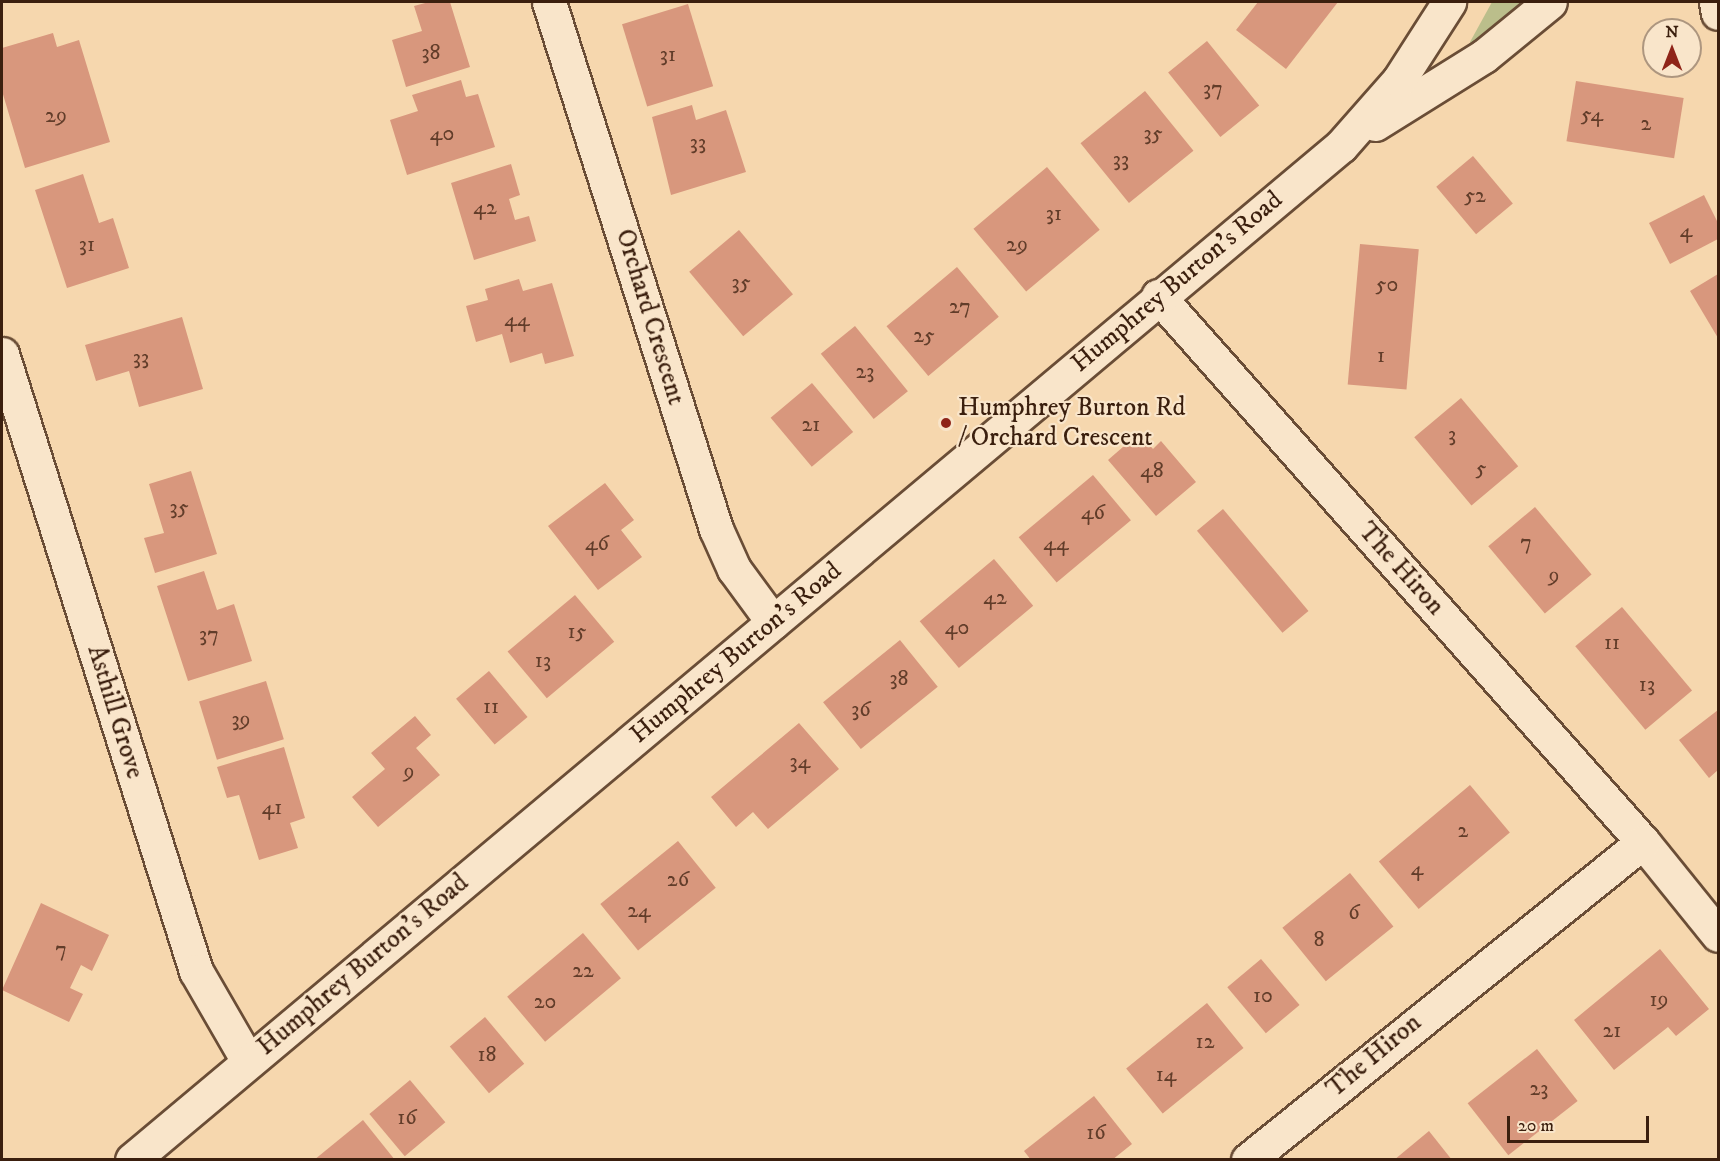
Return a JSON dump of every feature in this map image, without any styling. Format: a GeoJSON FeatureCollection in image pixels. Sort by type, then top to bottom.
{"type":"FeatureCollection","features":[{"type":"Feature","properties":{"kind":"street","name":"Orchard Crescent"},"geometry":{"type":"LineString","coordinates":[[549,2],[716,529],[734,569],[773,622]]}},
{"type":"Feature","properties":{"kind":"street","name":"Humphrey Burton's Road"},"geometry":{"type":"LineString","coordinates":[[1341,146],[1399,80],[1449,2]]}},
{"type":"Feature","properties":{"kind":"street","name":"Humphrey Burton's Road"},"geometry":{"type":"LineString","coordinates":[[132,1160],[1158,296],[1341,146],[1484,56],[1550,2]]}},
{"type":"Feature","properties":{"kind":"street"},"geometry":{"type":"LineString","coordinates":[[1716,2],[1719,13]]}},
{"type":"Feature","properties":{"kind":"street","name":"The Hiron"},"geometry":{"type":"LineString","coordinates":[[1158,296],[1644,843],[1719,935]]}},
{"type":"Feature","properties":{"kind":"street","name":"Asthill Grove"},"geometry":{"type":"LineString","coordinates":[[2,354],[196,971],[248,1061]]}},
{"type":"Feature","properties":{"kind":"street","name":"The Hiron"},"geometry":{"type":"LineString","coordinates":[[1248,1160],[1644,843]]}},
{"type":"Feature","properties":{"kind":"green space"},"geometry":{"type":"Polygon","coordinates":[[[1492,2],[1534,2],[1473,49],[1470,42],[1492,2]]]}},
{"type":"Feature","properties":{"kind":"building"},"geometry":{"type":"Polygon","coordinates":[[[429,2],[450,2],[470,67],[406,87],[392,40],[422,31],[414,6],[429,2]]]}},
{"type":"Feature","properties":{"kind":"building"},"geometry":{"type":"Polygon","coordinates":[[[1258,2],[1338,2],[1286,69],[1236,30],[1258,2]]]}},
{"type":"Feature","properties":{"kind":"building"},"geometry":{"type":"Polygon","coordinates":[[[688,4],[713,86],[647,106],[622,24],[688,4]]]}},
{"type":"Feature","properties":{"kind":"building"},"geometry":{"type":"Polygon","coordinates":[[[53,33],[57,47],[79,40],[110,142],[25,168],[2,91],[2,48],[53,33]]]}},
{"type":"Feature","properties":{"kind":"building"},"geometry":{"type":"Polygon","coordinates":[[[1207,41],[1259,106],[1220,137],[1168,72],[1207,41]]]}},
{"type":"Feature","properties":{"kind":"building"},"geometry":{"type":"Polygon","coordinates":[[[461,80],[466,97],[478,94],[495,147],[407,175],[390,120],[418,111],[412,95],[461,80]]]}},
{"type":"Feature","properties":{"kind":"building"},"geometry":{"type":"Polygon","coordinates":[[[1576,81],[1684,98],[1674,158],[1566,141],[1576,81]]]}},
{"type":"Feature","properties":{"kind":"building"},"geometry":{"type":"Polygon","coordinates":[[[1145,91],[1193,151],[1129,203],[1080,143],[1145,91]]]}},
{"type":"Feature","properties":{"kind":"building"},"geometry":{"type":"Polygon","coordinates":[[[692,105],[696,120],[726,110],[746,172],[671,195],[652,117],[692,105]]]}},
{"type":"Feature","properties":{"kind":"building"},"geometry":{"type":"Polygon","coordinates":[[[1473,156],[1513,203],[1476,234],[1436,187],[1473,156]]]}},
{"type":"Feature","properties":{"kind":"building"},"geometry":{"type":"Polygon","coordinates":[[[511,164],[520,195],[509,199],[515,220],[529,216],[536,241],[474,260],[451,183],[511,164]]]}},
{"type":"Feature","properties":{"kind":"building"},"geometry":{"type":"Polygon","coordinates":[[[1047,167],[1100,230],[1026,292],[973,229],[1047,167]]]}},
{"type":"Feature","properties":{"kind":"building"},"geometry":{"type":"Polygon","coordinates":[[[83,174],[99,223],[113,218],[129,268],[67,288],[35,190],[83,174]]]}},
{"type":"Feature","properties":{"kind":"building"},"geometry":{"type":"Polygon","coordinates":[[[1704,195],[1718,223],[1718,239],[1670,264],[1649,223],[1704,195]]]}},
{"type":"Feature","properties":{"kind":"building"},"geometry":{"type":"Polygon","coordinates":[[[739,230],[793,294],[743,336],[689,272],[739,230]]]}},
{"type":"Feature","properties":{"kind":"building"},"geometry":{"type":"Polygon","coordinates":[[[1360,244],[1419,249],[1406,390],[1348,384],[1360,244]]]}},
{"type":"Feature","properties":{"kind":"building"},"geometry":{"type":"Polygon","coordinates":[[[957,267],[999,317],[928,376],[887,326],[957,267]]]}},
{"type":"Feature","properties":{"kind":"building"},"geometry":{"type":"Polygon","coordinates":[[[1718,274],[1718,338],[1690,291],[1718,274]]]}},
{"type":"Feature","properties":{"kind":"building"},"geometry":{"type":"Polygon","coordinates":[[[519,279],[523,291],[552,283],[574,356],[545,364],[542,353],[510,363],[502,334],[476,342],[466,306],[488,300],[485,289],[519,279]]]}},
{"type":"Feature","properties":{"kind":"building"},"geometry":{"type":"Polygon","coordinates":[[[182,317],[203,389],[139,407],[129,371],[96,381],[85,345],[182,317]]]}},
{"type":"Feature","properties":{"kind":"building"},"geometry":{"type":"Polygon","coordinates":[[[855,326],[908,391],[874,419],[821,354],[855,326]]]}},
{"type":"Feature","properties":{"kind":"building"},"geometry":{"type":"Polygon","coordinates":[[[812,383],[853,432],[812,467],[771,418],[812,383]]]}},
{"type":"Feature","properties":{"kind":"building"},"geometry":{"type":"Polygon","coordinates":[[[1461,398],[1518,466],[1471,505],[1414,437],[1461,398]]]}},
{"type":"Feature","properties":{"kind":"building"},"geometry":{"type":"Polygon","coordinates":[[[1139,433],[1153,449],[1161,441],[1196,482],[1156,516],[1108,460],[1139,433]]]}},
{"type":"Feature","properties":{"kind":"building"},"geometry":{"type":"Polygon","coordinates":[[[191,471],[217,554],[155,573],[144,538],[164,533],[149,484],[191,471]]]}},
{"type":"Feature","properties":{"kind":"building"},"geometry":{"type":"Polygon","coordinates":[[[1093,475],[1131,520],[1057,583],[1019,537],[1093,475]]]}},
{"type":"Feature","properties":{"kind":"building"},"geometry":{"type":"Polygon","coordinates":[[[605,483],[634,520],[621,530],[642,557],[598,590],[548,526],[605,483]]]}},
{"type":"Feature","properties":{"kind":"building"},"geometry":{"type":"Polygon","coordinates":[[[1535,507],[1592,574],[1545,614],[1488,546],[1535,507]]]}},
{"type":"Feature","properties":{"kind":"building"},"geometry":{"type":"Polygon","coordinates":[[[1223,509],[1308,611],[1282,633],[1197,531],[1223,509]]]}},
{"type":"Feature","properties":{"kind":"building"},"geometry":{"type":"Polygon","coordinates":[[[994,559],[1033,606],[959,668],[920,621],[994,559]]]}},
{"type":"Feature","properties":{"kind":"building"},"geometry":{"type":"Polygon","coordinates":[[[204,571],[217,610],[234,604],[252,661],[188,681],[157,586],[204,571]]]}},
{"type":"Feature","properties":{"kind":"building"},"geometry":{"type":"Polygon","coordinates":[[[575,595],[614,642],[547,698],[508,652],[575,595]]]}},
{"type":"Feature","properties":{"kind":"building"},"geometry":{"type":"Polygon","coordinates":[[[1622,607],[1692,690],[1645,730],[1575,646],[1622,607]]]}},
{"type":"Feature","properties":{"kind":"building"},"geometry":{"type":"Polygon","coordinates":[[[900,640],[938,687],[861,749],[823,702],[900,640]]]}},
{"type":"Feature","properties":{"kind":"building"},"geometry":{"type":"Polygon","coordinates":[[[489,671],[528,717],[495,745],[456,699],[489,671]]]}},
{"type":"Feature","properties":{"kind":"building"},"geometry":{"type":"Polygon","coordinates":[[[266,681],[284,739],[217,760],[199,701],[266,681]]]}},
{"type":"Feature","properties":{"kind":"building"},"geometry":{"type":"Polygon","coordinates":[[[1718,710],[1718,770],[1709,778],[1679,740],[1718,710]]]}},
{"type":"Feature","properties":{"kind":"building"},"geometry":{"type":"Polygon","coordinates":[[[415,716],[431,735],[416,748],[440,775],[378,827],[352,797],[385,769],[371,753],[415,716]]]}},
{"type":"Feature","properties":{"kind":"building"},"geometry":{"type":"Polygon","coordinates":[[[799,723],[839,769],[768,829],[753,812],[736,827],[711,797],[799,723]]]}},
{"type":"Feature","properties":{"kind":"building"},"geometry":{"type":"Polygon","coordinates":[[[284,747],[305,818],[290,823],[298,848],[259,860],[239,795],[227,798],[217,767],[284,747]]]}},
{"type":"Feature","properties":{"kind":"building"},"geometry":{"type":"Polygon","coordinates":[[[1470,785],[1510,832],[1419,909],[1379,861],[1470,785]]]}},
{"type":"Feature","properties":{"kind":"building"},"geometry":{"type":"Polygon","coordinates":[[[678,841],[716,888],[638,951],[600,904],[678,841]]]}},
{"type":"Feature","properties":{"kind":"building"},"geometry":{"type":"Polygon","coordinates":[[[1350,873],[1393,927],[1326,981],[1282,928],[1350,873]]]}},
{"type":"Feature","properties":{"kind":"building"},"geometry":{"type":"Polygon","coordinates":[[[41,903],[109,935],[92,971],[81,965],[70,988],[83,994],[69,1022],[2,990],[41,903]]]}},
{"type":"Feature","properties":{"kind":"building"},"geometry":{"type":"Polygon","coordinates":[[[583,933],[621,978],[545,1042],[507,997],[583,933]]]}},
{"type":"Feature","properties":{"kind":"building"},"geometry":{"type":"Polygon","coordinates":[[[1660,949],[1709,1009],[1676,1036],[1668,1027],[1614,1070],[1574,1020],[1660,949]]]}},
{"type":"Feature","properties":{"kind":"building"},"geometry":{"type":"Polygon","coordinates":[[[1261,959],[1300,1005],[1266,1033],[1227,987],[1261,959]]]}},
{"type":"Feature","properties":{"kind":"building"},"geometry":{"type":"Polygon","coordinates":[[[1207,1003],[1244,1048],[1163,1114],[1126,1068],[1207,1003]]]}},
{"type":"Feature","properties":{"kind":"building"},"geometry":{"type":"Polygon","coordinates":[[[485,1017],[524,1064],[489,1093],[450,1047],[485,1017]]]}},
{"type":"Feature","properties":{"kind":"building"},"geometry":{"type":"Polygon","coordinates":[[[1537,1049],[1578,1101],[1508,1155],[1468,1103],[1537,1049]]]}},
{"type":"Feature","properties":{"kind":"building"},"geometry":{"type":"Polygon","coordinates":[[[410,1080],[445,1122],[405,1156],[369,1114],[410,1080]]]}},
{"type":"Feature","properties":{"kind":"building"},"geometry":{"type":"Polygon","coordinates":[[[1094,1096],[1132,1144],[1112,1160],[1031,1160],[1024,1151],[1094,1096]]]}},
{"type":"Feature","properties":{"kind":"building"},"geometry":{"type":"Polygon","coordinates":[[[363,1120],[395,1160],[314,1160],[363,1120]]]}},
{"type":"Feature","properties":{"kind":"building"},"geometry":{"type":"Polygon","coordinates":[[[1429,1131],[1452,1160],[1394,1160],[1429,1131]]]}},
{"type":"Feature","properties":{"kind":"place","name":"Humphrey Burton Rd / Orchard Crescent"},"geometry":{"type":"Point","coordinates":[946,423]}}]}
